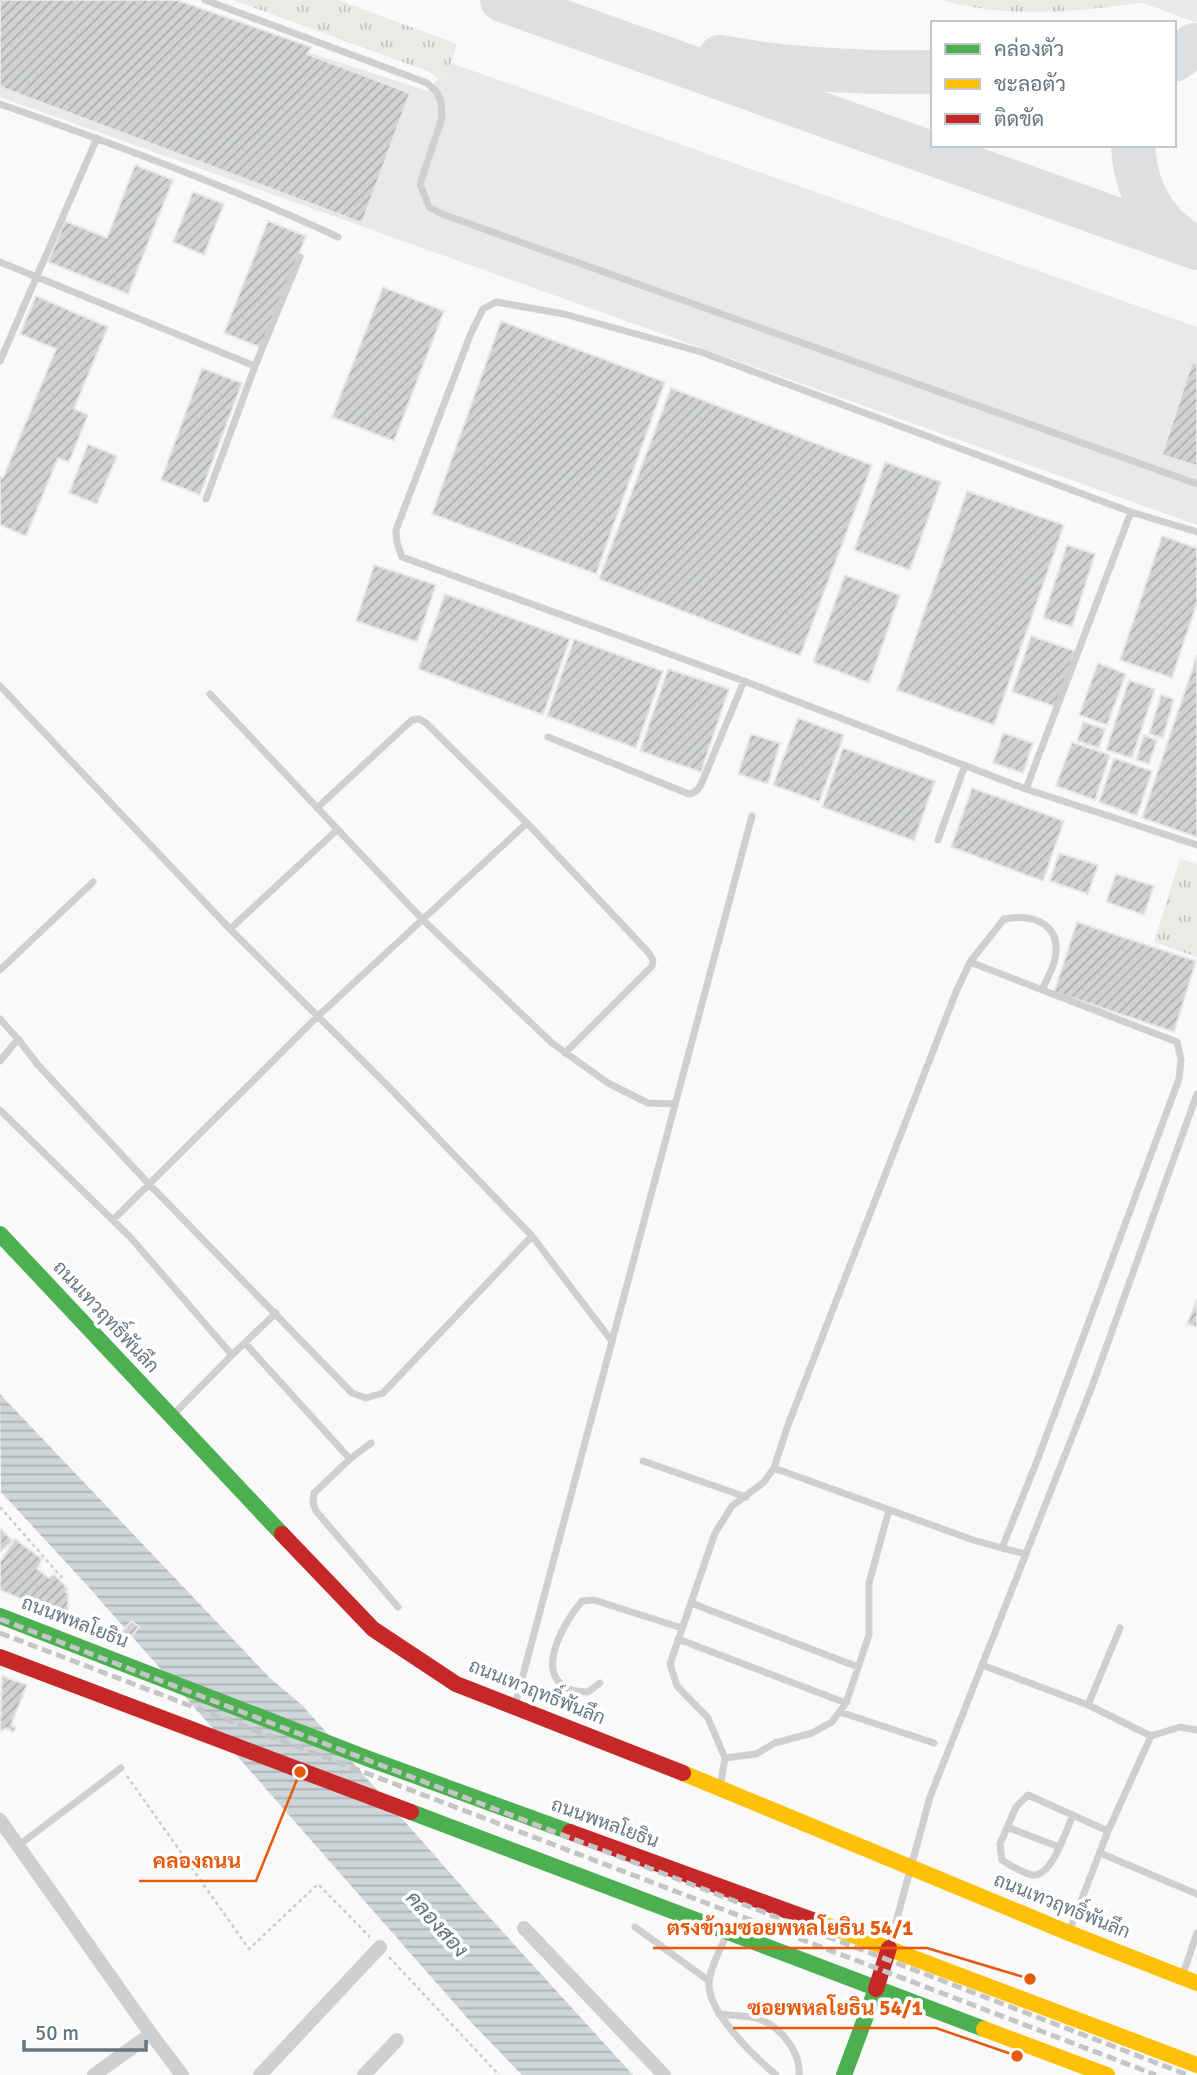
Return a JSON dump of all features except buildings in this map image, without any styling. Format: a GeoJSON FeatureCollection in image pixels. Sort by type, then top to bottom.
{"type":"FeatureCollection","features":[{"type":"Feature","properties":{"kind":"main road","name":"ถนนเทวฤทธิ์พันลึก"},"geometry":{"type":"LineString","coordinates":[[0,1234],[373,1629],[456,1684],[720,1788],[1189,1980]]}},
{"type":"Feature","properties":{"kind":"main road","name":"ถนนพหลโยธิน"},"geometry":{"type":"LineString","coordinates":[[0,1616],[369,1759],[888,1948],[1197,2065]]}},
{"type":"Feature","properties":{"kind":"main road"},"geometry":{"type":"LineString","coordinates":[[0,1657],[1107,2075]]}},
{"type":"Feature","properties":{"kind":"main road"},"geometry":{"type":"LineString","coordinates":[[844,2075],[888,1948]]}},
{"type":"Feature","properties":{"kind":"street"},"geometry":{"type":"LineString","coordinates":[[0,1820],[9,1841],[183,2075]]}},
{"type":"Feature","properties":{"kind":"street"},"geometry":{"type":"LineString","coordinates":[[524,1928],[664,2075]]}},
{"type":"Feature","properties":{"kind":"street"},"geometry":{"type":"LineString","coordinates":[[260,2075],[380,1947]]}},
{"type":"Feature","properties":{"kind":"street"},"geometry":{"type":"LineString","coordinates":[[94,2075],[151,2034]]}},
{"type":"Feature","properties":{"kind":"street"},"geometry":{"type":"LineString","coordinates":[[364,2075],[397,2040]]}},
{"type":"Feature","properties":{"kind":"lane"},"geometry":{"type":"LineString","coordinates":[[205,0],[427,83],[436,91],[441,101],[442,118],[420,184],[429,207],[442,214],[1197,484]]}},
{"type":"Feature","properties":{"kind":"lane"},"geometry":{"type":"LineString","coordinates":[[0,104],[97,138],[267,204],[338,237]]}},
{"type":"Feature","properties":{"kind":"lane"},"geometry":{"type":"LineString","coordinates":[[0,361],[97,138]]}},
{"type":"Feature","properties":{"kind":"lane"},"geometry":{"type":"LineString","coordinates":[[206,499],[300,257]]}},
{"type":"Feature","properties":{"kind":"lane"},"geometry":{"type":"LineString","coordinates":[[0,262],[256,366]]}},
{"type":"Feature","properties":{"kind":"lane"},"geometry":{"type":"LineString","coordinates":[[1197,532],[1131,512],[701,352],[564,314],[496,302],[483,309],[471,333],[396,530],[402,557],[744,681],[1026,789],[1197,845]]}},
{"type":"Feature","properties":{"kind":"lane"},"geometry":{"type":"LineString","coordinates":[[1026,789],[1131,512]]}},
{"type":"Feature","properties":{"kind":"lane"},"geometry":{"type":"LineString","coordinates":[[548,737],[693,794],[703,780],[744,681]]}},
{"type":"Feature","properties":{"kind":"lane"},"geometry":{"type":"LineString","coordinates":[[0,686],[230,929],[531,1236],[611,1340]]}},
{"type":"Feature","properties":{"kind":"lane"},"geometry":{"type":"LineString","coordinates":[[210,694],[423,920],[552,1043],[608,1083],[648,1103],[675,1104]]}},
{"type":"Feature","properties":{"kind":"lane"},"geometry":{"type":"LineString","coordinates":[[317,808],[412,720],[419,719],[527,823],[653,960],[652,967],[565,1053]]}},
{"type":"Feature","properties":{"kind":"lane"},"geometry":{"type":"LineString","coordinates":[[938,840],[965,765]]}},
{"type":"Feature","properties":{"kind":"lane"},"geometry":{"type":"LineString","coordinates":[[514,1706],[752,816]]}},
{"type":"Feature","properties":{"kind":"lane"},"geometry":{"type":"LineString","coordinates":[[113,1220],[318,1016],[527,823]]}},
{"type":"Feature","properties":{"kind":"lane"},"geometry":{"type":"LineString","coordinates":[[230,929],[337,830]]}},
{"type":"Feature","properties":{"kind":"lane"},"geometry":{"type":"LineString","coordinates":[[0,970],[93,882]]}},
{"type":"Feature","properties":{"kind":"lane"},"geometry":{"type":"LineString","coordinates":[[720,1788],[724,1758],[708,1718],[677,1686],[670,1664],[715,1533],[732,1506],[764,1482],[774,1468],[788,1425],[941,1030],[970,962],[1004,919],[1017,916],[1041,921],[1053,932],[1056,946],[1054,962],[1042,990]]}},
{"type":"Feature","properties":{"kind":"lane"},"geometry":{"type":"LineString","coordinates":[[970,962],[1177,1042],[1181,1059],[1179,1079],[1002,1548]]}},
{"type":"Feature","properties":{"kind":"lane"},"geometry":{"type":"LineString","coordinates":[[0,1019],[38,1065],[148,1183],[352,1393],[366,1398],[383,1393],[531,1236]]}},
{"type":"Feature","properties":{"kind":"lane"},"geometry":{"type":"LineString","coordinates":[[0,1061],[18,1040]]}},
{"type":"Feature","properties":{"kind":"lane"},"geometry":{"type":"LineString","coordinates":[[888,1948],[930,1797],[1093,1384],[1197,1094]]}},
{"type":"Feature","properties":{"kind":"lane"},"geometry":{"type":"LineString","coordinates":[[0,1110],[131,1238],[232,1355]]}},
{"type":"Feature","properties":{"kind":"lane"},"geometry":{"type":"LineString","coordinates":[[171,1418],[276,1313]]}},
{"type":"Feature","properties":{"kind":"lane"},"geometry":{"type":"LineString","coordinates":[[244,1343],[350,1459]]}},
{"type":"Feature","properties":{"kind":"lane"},"geometry":{"type":"LineString","coordinates":[[371,1443],[314,1493],[313,1503],[316,1511],[398,1607]]}},
{"type":"Feature","properties":{"kind":"lane"},"geometry":{"type":"LineString","coordinates":[[643,1461],[746,1497]]}},
{"type":"Feature","properties":{"kind":"lane"},"geometry":{"type":"LineString","coordinates":[[774,1468],[973,1541],[1026,1554]]}},
{"type":"Feature","properties":{"kind":"lane"},"geometry":{"type":"LineString","coordinates":[[724,1758],[756,1754],[775,1742],[812,1733],[832,1722],[846,1703],[869,1635],[869,1583],[889,1510]]}},
{"type":"Feature","properties":{"kind":"lane"},"geometry":{"type":"LineString","coordinates":[[600,1683],[588,1692],[571,1690],[556,1680],[551,1666],[555,1646],[572,1614],[583,1601],[594,1600],[682,1628]]}},
{"type":"Feature","properties":{"kind":"lane"},"geometry":{"type":"LineString","coordinates":[[691,1603],[858,1667]]}},
{"type":"Feature","properties":{"kind":"lane"},"geometry":{"type":"LineString","coordinates":[[1088,1705],[1120,1628]]}},
{"type":"Feature","properties":{"kind":"lane"},"geometry":{"type":"LineString","coordinates":[[678,1639],[846,1703]]}},
{"type":"Feature","properties":{"kind":"lane"},"geometry":{"type":"LineString","coordinates":[[982,1665],[1088,1705],[1151,1737],[1180,1727],[1197,1730]]}},
{"type":"Feature","properties":{"kind":"lane"},"geometry":{"type":"LineString","coordinates":[[840,1712],[934,1743]]}},
{"type":"Feature","properties":{"kind":"lane"},"geometry":{"type":"LineString","coordinates":[[1069,1933],[1108,1831],[1151,1737]]}},
{"type":"Feature","properties":{"kind":"lane"},"geometry":{"type":"LineString","coordinates":[[9,1841],[121,1768]]}},
{"type":"Feature","properties":{"kind":"lane"},"geometry":{"type":"LineString","coordinates":[[1073,1815],[1051,1865],[1041,1874],[1031,1875],[1002,1860],[1000,1844],[1016,1807],[1028,1795],[1073,1815],[1108,1831]]}},
{"type":"Feature","properties":{"kind":"lane"},"geometry":{"type":"LineString","coordinates":[[1007,1827],[1059,1847]]}},
{"type":"Feature","properties":{"kind":"lane"},"geometry":{"type":"LineString","coordinates":[[1100,1853],[1197,1894]]}},
{"type":"Feature","properties":{"kind":"lane"},"geometry":{"type":"LineString","coordinates":[[635,1927],[709,1981]]}},
{"type":"Feature","properties":{"kind":"lane"},"geometry":{"type":"LineString","coordinates":[[727,1933],[709,1981],[710,1997],[719,2014],[776,2075]]}},
{"type":"Feature","properties":{"kind":"lane"},"geometry":{"type":"LineString","coordinates":[[1189,1980],[1197,1933]]}},
{"type":"Feature","properties":{"kind":"lane"},"geometry":{"type":"LineString","coordinates":[[719,2014],[764,2020],[787,2039],[800,2065],[799,2075]]}},
{"type":"Feature","properties":{"kind":"path"},"geometry":{"type":"LineString","coordinates":[[0,1507],[64,1580]]}},
{"type":"Feature","properties":{"kind":"path"},"geometry":{"type":"LineString","coordinates":[[121,1768],[249,1949],[318,1884],[499,2075]]}},
{"type":"Feature","properties":{"kind":"shaded area"},"geometry":{"type":"Polygon","coordinates":[[[0,0],[146,0],[428,91],[451,63],[1197,327],[1197,525],[0,97],[0,0]]]}},
{"type":"Feature","properties":{"kind":"shaded area"},"geometry":{"type":"Polygon","coordinates":[[[1135,0],[1197,0],[1197,23],[1135,0]]]}},
{"type":"Feature","properties":{"kind":"green space"},"geometry":{"type":"Polygon","coordinates":[[[233,0],[338,0],[457,44],[444,83],[430,72],[233,0]]]}},
{"type":"Feature","properties":{"kind":"green space"},"geometry":{"type":"Polygon","coordinates":[[[942,0],[1162,0],[1079,10],[1025,12],[942,0]]]}},
{"type":"Feature","properties":{"kind":"green space"},"geometry":{"type":"Polygon","coordinates":[[[1180,859],[1197,864],[1197,957],[1154,942],[1180,859]]]}},
{"type":"Feature","properties":{"kind":"water","name":"คลองสอง"},"geometry":{"type":"Polygon","coordinates":[[[0,1394],[269,1677],[303,1706],[633,2075],[522,2075],[470,2021],[85,1583],[1,1492],[0,1394]]]}},
{"type":"Feature","properties":{"kind":"taxiway"},"geometry":{"type":"LineString","coordinates":[[502,0],[1197,248]]}},
{"type":"Feature","properties":{"kind":"taxiway"},"geometry":{"type":"LineString","coordinates":[[1176,58],[1194,45]]}},
{"type":"Feature","properties":{"kind":"taxiway"},"geometry":{"type":"LineString","coordinates":[[720,57],[826,70],[931,72]]}},
{"type":"Feature","properties":{"kind":"taxiway"},"geometry":{"type":"LineString","coordinates":[[1133,147],[1137,174],[1146,199],[1162,222],[1184,241]]}},
{"type":"Feature","properties":{"kind":"railway"},"geometry":{"type":"LineString","coordinates":[[0,1619],[1188,2075]]}},
{"type":"Feature","properties":{"kind":"railway"},"geometry":{"type":"LineString","coordinates":[[0,1633],[1156,2075]]}},
{"type":"Feature","properties":{"kind":"traffic: fast"},"geometry":{"type":"LineString","coordinates":[[0,1234],[282,1534]]}},
{"type":"Feature","properties":{"kind":"traffic: fast"},"geometry":{"type":"LineString","coordinates":[[0,1616],[369,1759],[570,1832]]}},
{"type":"Feature","properties":{"kind":"traffic: fast"},"geometry":{"type":"LineString","coordinates":[[411,1812],[984,2029]]}},
{"type":"Feature","properties":{"kind":"traffic: fast"},"geometry":{"type":"LineString","coordinates":[[844,2075],[876,1989]]}},
{"type":"Feature","properties":{"kind":"traffic: slow"},"geometry":{"type":"LineString","coordinates":[[683,1773],[1069,1933],[1197,1983]]}},
{"type":"Feature","properties":{"kind":"traffic: slow"},"geometry":{"type":"LineString","coordinates":[[818,1922],[1197,2065]]}},
{"type":"Feature","properties":{"kind":"traffic: slow"},"geometry":{"type":"LineString","coordinates":[[984,2029],[1107,2075]]}},
{"type":"Feature","properties":{"kind":"traffic: jam"},"geometry":{"type":"LineString","coordinates":[[282,1534],[373,1629],[456,1684],[683,1773]]}},
{"type":"Feature","properties":{"kind":"traffic: jam"},"geometry":{"type":"LineString","coordinates":[[0,1657],[411,1812]]}},
{"type":"Feature","properties":{"kind":"traffic: jam"},"geometry":{"type":"LineString","coordinates":[[570,1832],[818,1922]]}},
{"type":"Feature","properties":{"kind":"traffic: jam"},"geometry":{"type":"LineString","coordinates":[[876,1989],[889,1948]]}},
{"type":"Feature","properties":{"kind":"place","name":"คลองถนน"},"geometry":{"type":"Point","coordinates":[300,1772]}},
{"type":"Feature","properties":{"kind":"place","name":"ตรงข้ามซอยพหลโยธิน 54/1"},"geometry":{"type":"Point","coordinates":[1030,1979]}},
{"type":"Feature","properties":{"kind":"place","name":"ซอยพหลโยธิน 54/1"},"geometry":{"type":"Point","coordinates":[1017,2056]}}]}
